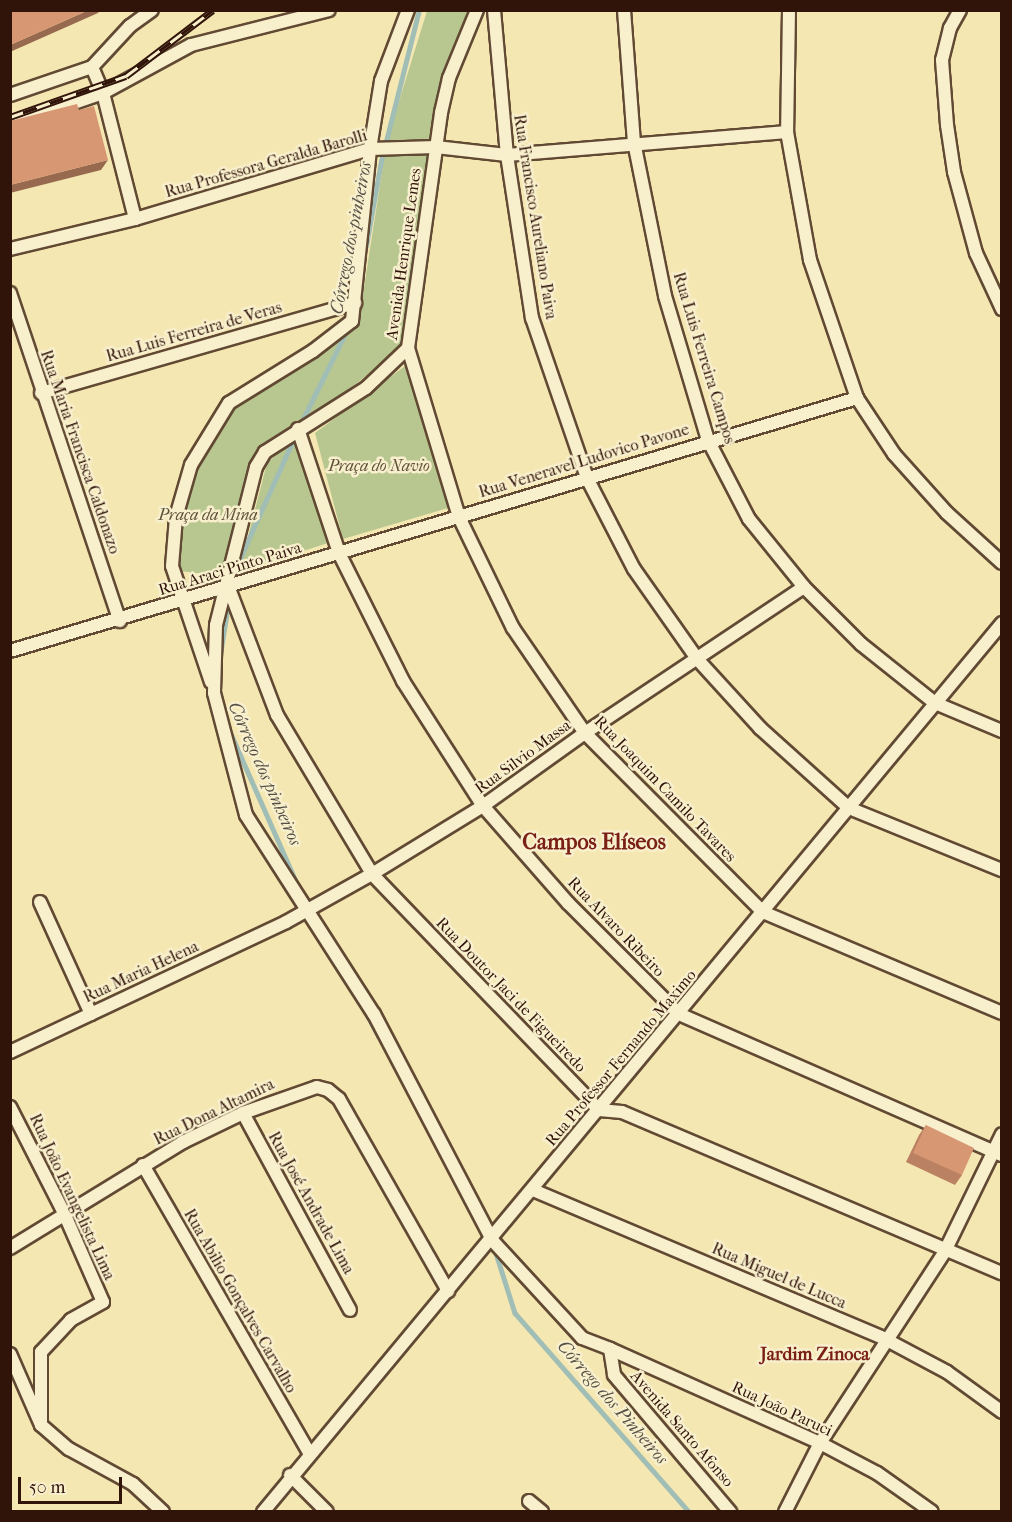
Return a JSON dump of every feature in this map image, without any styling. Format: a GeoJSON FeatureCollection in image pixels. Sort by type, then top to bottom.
{"type":"FeatureCollection","features":[{"type":"Feature","properties":{"kind":"street"},"geometry":{"type":"LineString","coordinates":[[10,95],[92,68],[130,26],[152,10]]}},
{"type":"Feature","properties":{"kind":"street"},"geometry":{"type":"LineString","coordinates":[[10,125],[103,93],[191,45],[329,10]]}},
{"type":"Feature","properties":{"kind":"street"},"geometry":{"type":"LineString","coordinates":[[214,693],[186,600],[172,566],[176,517],[191,465],[229,403],[313,351],[352,321],[370,149],[381,81],[408,10]]}},
{"type":"Feature","properties":{"kind":"street","name":"Avenida Henrique Lemes"},"geometry":{"type":"LineString","coordinates":[[477,10],[449,78],[436,147],[408,348],[366,388],[265,452],[256,468],[228,586],[216,625],[214,693],[246,815],[374,1014],[492,1240]]}},
{"type":"Feature","properties":{"kind":"street","name":"Rua Francisco Aureliano Paiva"},"geometry":{"type":"LineString","coordinates":[[494,10],[507,155],[532,318],[587,478],[634,569],[698,660],[760,728],[849,808],[1002,870]]}},
{"type":"Feature","properties":{"kind":"street","name":"Rua Luis Ferreira Campos"},"geometry":{"type":"LineString","coordinates":[[624,10],[634,142],[665,296],[708,440],[749,519],[804,587],[861,644],[935,703],[1002,731]]}},
{"type":"Feature","properties":{"kind":"street"},"geometry":{"type":"LineString","coordinates":[[789,10],[787,132],[810,260],[857,398],[894,454],[947,513],[1002,563]]}},
{"type":"Feature","properties":{"kind":"street"},"geometry":{"type":"LineString","coordinates":[[960,10],[950,28],[942,60],[947,126],[954,172],[976,253],[1002,309]]}},
{"type":"Feature","properties":{"kind":"street"},"geometry":{"type":"LineString","coordinates":[[92,68],[103,93],[135,219]]}},
{"type":"Feature","properties":{"kind":"street","name":"Rua Professora Geralda Barolli"},"geometry":{"type":"LineString","coordinates":[[10,249],[135,219],[370,149],[436,147],[507,155],[634,142],[787,132]]}},
{"type":"Feature","properties":{"kind":"street","name":"Rua Maria Francisca Caldonazo"},"geometry":{"type":"LineString","coordinates":[[10,293],[41,393],[120,621]]}},
{"type":"Feature","properties":{"kind":"street","name":"Rua Luis Ferreira de Veras"},"geometry":{"type":"LineString","coordinates":[[41,393],[355,303]]}},
{"type":"Feature","properties":{"kind":"street","name":"Rua Joaquim Camilo Tavares"},"geometry":{"type":"LineString","coordinates":[[408,348],[459,517],[513,628],[585,733],[763,912],[1002,1013]]}},
{"type":"Feature","properties":{"kind":"street","name":"Rua Veneravel Ludovico Pavone"},"geometry":{"type":"LineString","coordinates":[[459,517],[708,440],[857,398]]}},
{"type":"Feature","properties":{"kind":"street","name":"Rua Alvaro Ribeiro"},"geometry":{"type":"LineString","coordinates":[[298,429],[339,553],[403,681],[483,806],[568,903],[679,1014],[998,1154]]}},
{"type":"Feature","properties":{"kind":"street","name":"Rua Araci Pinto Paiva"},"geometry":{"type":"LineString","coordinates":[[10,651],[120,621],[459,517]]}},
{"type":"Feature","properties":{"kind":"street","name":"Rua Doutor Jaci de Figueiredo"},"geometry":{"type":"LineString","coordinates":[[228,586],[277,715],[372,874],[599,1110]]}},
{"type":"Feature","properties":{"kind":"street","name":"Rua Silvio Massa"},"geometry":{"type":"LineString","coordinates":[[286,922],[372,874],[483,806],[585,733],[698,660],[804,587]]}},
{"type":"Feature","properties":{"kind":"street","name":"Rua Professor Fernando Maximo"},"geometry":{"type":"LineString","coordinates":[[263,1512],[309,1452],[492,1240],[1002,623]]}},
{"type":"Feature","properties":{"kind":"street"},"geometry":{"type":"LineString","coordinates":[[40,902],[91,1014]]}},
{"type":"Feature","properties":{"kind":"street","name":"Rua Maria Helena"},"geometry":{"type":"LineString","coordinates":[[10,1052],[286,922]]}},
{"type":"Feature","properties":{"kind":"street","name":"Rua Dona Altamira"},"geometry":{"type":"LineString","coordinates":[[10,1248],[142,1165],[243,1113],[301,1089],[317,1087],[328,1090],[339,1099],[448,1291]]}},
{"type":"Feature","properties":{"kind":"street","name":"Rua João Evangelista Lima"},"geometry":{"type":"LineString","coordinates":[[10,1107],[64,1213],[103,1302],[71,1320],[41,1352],[41,1425]]}},
{"type":"Feature","properties":{"kind":"street"},"geometry":{"type":"LineString","coordinates":[[599,1110],[622,1112],[945,1251],[1002,1273]]}},
{"type":"Feature","properties":{"kind":"street","name":"Rua José Andrade Lima"},"geometry":{"type":"LineString","coordinates":[[243,1113],[350,1310]]}},
{"type":"Feature","properties":{"kind":"street"},"geometry":{"type":"LineString","coordinates":[[785,1512],[819,1443],[945,1251],[998,1154],[1002,1134]]}},
{"type":"Feature","properties":{"kind":"street","name":"Rua Abilio Gonçalves Carvalho"},"geometry":{"type":"LineString","coordinates":[[142,1165],[309,1452]]}},
{"type":"Feature","properties":{"kind":"street","name":"Rua Miguel de Lucca"},"geometry":{"type":"LineString","coordinates":[[533,1190],[885,1340],[947,1372],[1002,1412]]}},
{"type":"Feature","properties":{"kind":"street"},"geometry":{"type":"LineString","coordinates":[[492,1240],[582,1338],[610,1349]]}},
{"type":"Feature","properties":{"kind":"street","name":"Rua João Paruci"},"geometry":{"type":"LineString","coordinates":[[610,1349],[819,1443],[877,1473],[932,1512]]}},
{"type":"Feature","properties":{"kind":"street","name":"Avenida Santo Afonso"},"geometry":{"type":"LineString","coordinates":[[610,1349],[614,1376],[730,1512]]}},
{"type":"Feature","properties":{"kind":"street"},"geometry":{"type":"LineString","coordinates":[[10,1354],[41,1425],[69,1449],[133,1484],[163,1512]]}},
{"type":"Feature","properties":{"kind":"street"},"geometry":{"type":"LineString","coordinates":[[290,1475],[327,1512]]}},
{"type":"Feature","properties":{"kind":"street"},"geometry":{"type":"LineString","coordinates":[[529,1501],[542,1512]]}},
{"type":"Feature","properties":{"kind":"green space","name":"Praça da Mina"},"geometry":{"type":"Polygon","coordinates":[[[427,11],[467,11],[434,113],[402,346],[327,408],[270,441],[253,461],[223,576],[179,571],[177,513],[191,465],[234,408],[358,326],[387,140],[427,11]]]}},
{"type":"Feature","properties":{"kind":"green space","name":"Praça do Navio"},"geometry":{"type":"Polygon","coordinates":[[[405,366],[448,508],[343,539],[315,433],[405,366]]]}},
{"type":"Feature","properties":{"kind":"green space"},"geometry":{"type":"Polygon","coordinates":[[[294,439],[328,543],[245,570],[241,564],[267,463],[294,439]]]}},
{"type":"Feature","properties":{"kind":"building"},"geometry":{"type":"Polygon","coordinates":[[[10,10],[89,10],[10,45],[10,10]]]}},
{"type":"Feature","properties":{"kind":"building"},"geometry":{"type":"Polygon","coordinates":[[[77,104],[79,110],[94,106],[108,160],[10,185],[10,121],[77,104]]]}},
{"type":"Feature","properties":{"kind":"building"},"geometry":{"type":"Polygon","coordinates":[[[926,1125],[974,1148],[962,1175],[913,1153],[926,1125]]]}},
{"type":"Feature","properties":{"kind":"waterway","name":"Córrego dos pinheiros"},"geometry":{"type":"LineString","coordinates":[[366,246],[381,161],[419,10]]}},
{"type":"Feature","properties":{"kind":"waterway","name":"Córrego dos pinheiros"},"geometry":{"type":"LineString","coordinates":[[300,425],[347,330]]}},
{"type":"Feature","properties":{"kind":"waterway","name":"Córrego dos pinheiros"},"geometry":{"type":"LineString","coordinates":[[236,567],[294,438]]}},
{"type":"Feature","properties":{"kind":"waterway","name":"Córrego dos pinheiros"},"geometry":{"type":"LineString","coordinates":[[220,655],[229,598]]}},
{"type":"Feature","properties":{"kind":"waterway","name":"Córrego dos pinheiros"},"geometry":{"type":"LineString","coordinates":[[228,727],[298,886]]}},
{"type":"Feature","properties":{"kind":"waterway","name":"Córrego dos pinheiros"},"geometry":{"type":"LineString","coordinates":[[362,1005],[379,1037]]}},
{"type":"Feature","properties":{"kind":"waterway","name":"Córrego dos Pinheiros"},"geometry":{"type":"LineString","coordinates":[[495,1250],[515,1313],[689,1512]]}},
{"type":"Feature","properties":{"kind":"railway"},"geometry":{"type":"LineString","coordinates":[[10,117],[126,76],[213,10]]}},
{"type":"Feature","properties":{"kind":"district","name":"Campos Elíseos"},"geometry":{"type":"Point","coordinates":[594,843]}},
{"type":"Feature","properties":{"kind":"district","name":"Jardim Zinoca"},"geometry":{"type":"Point","coordinates":[815,1355]}}]}
